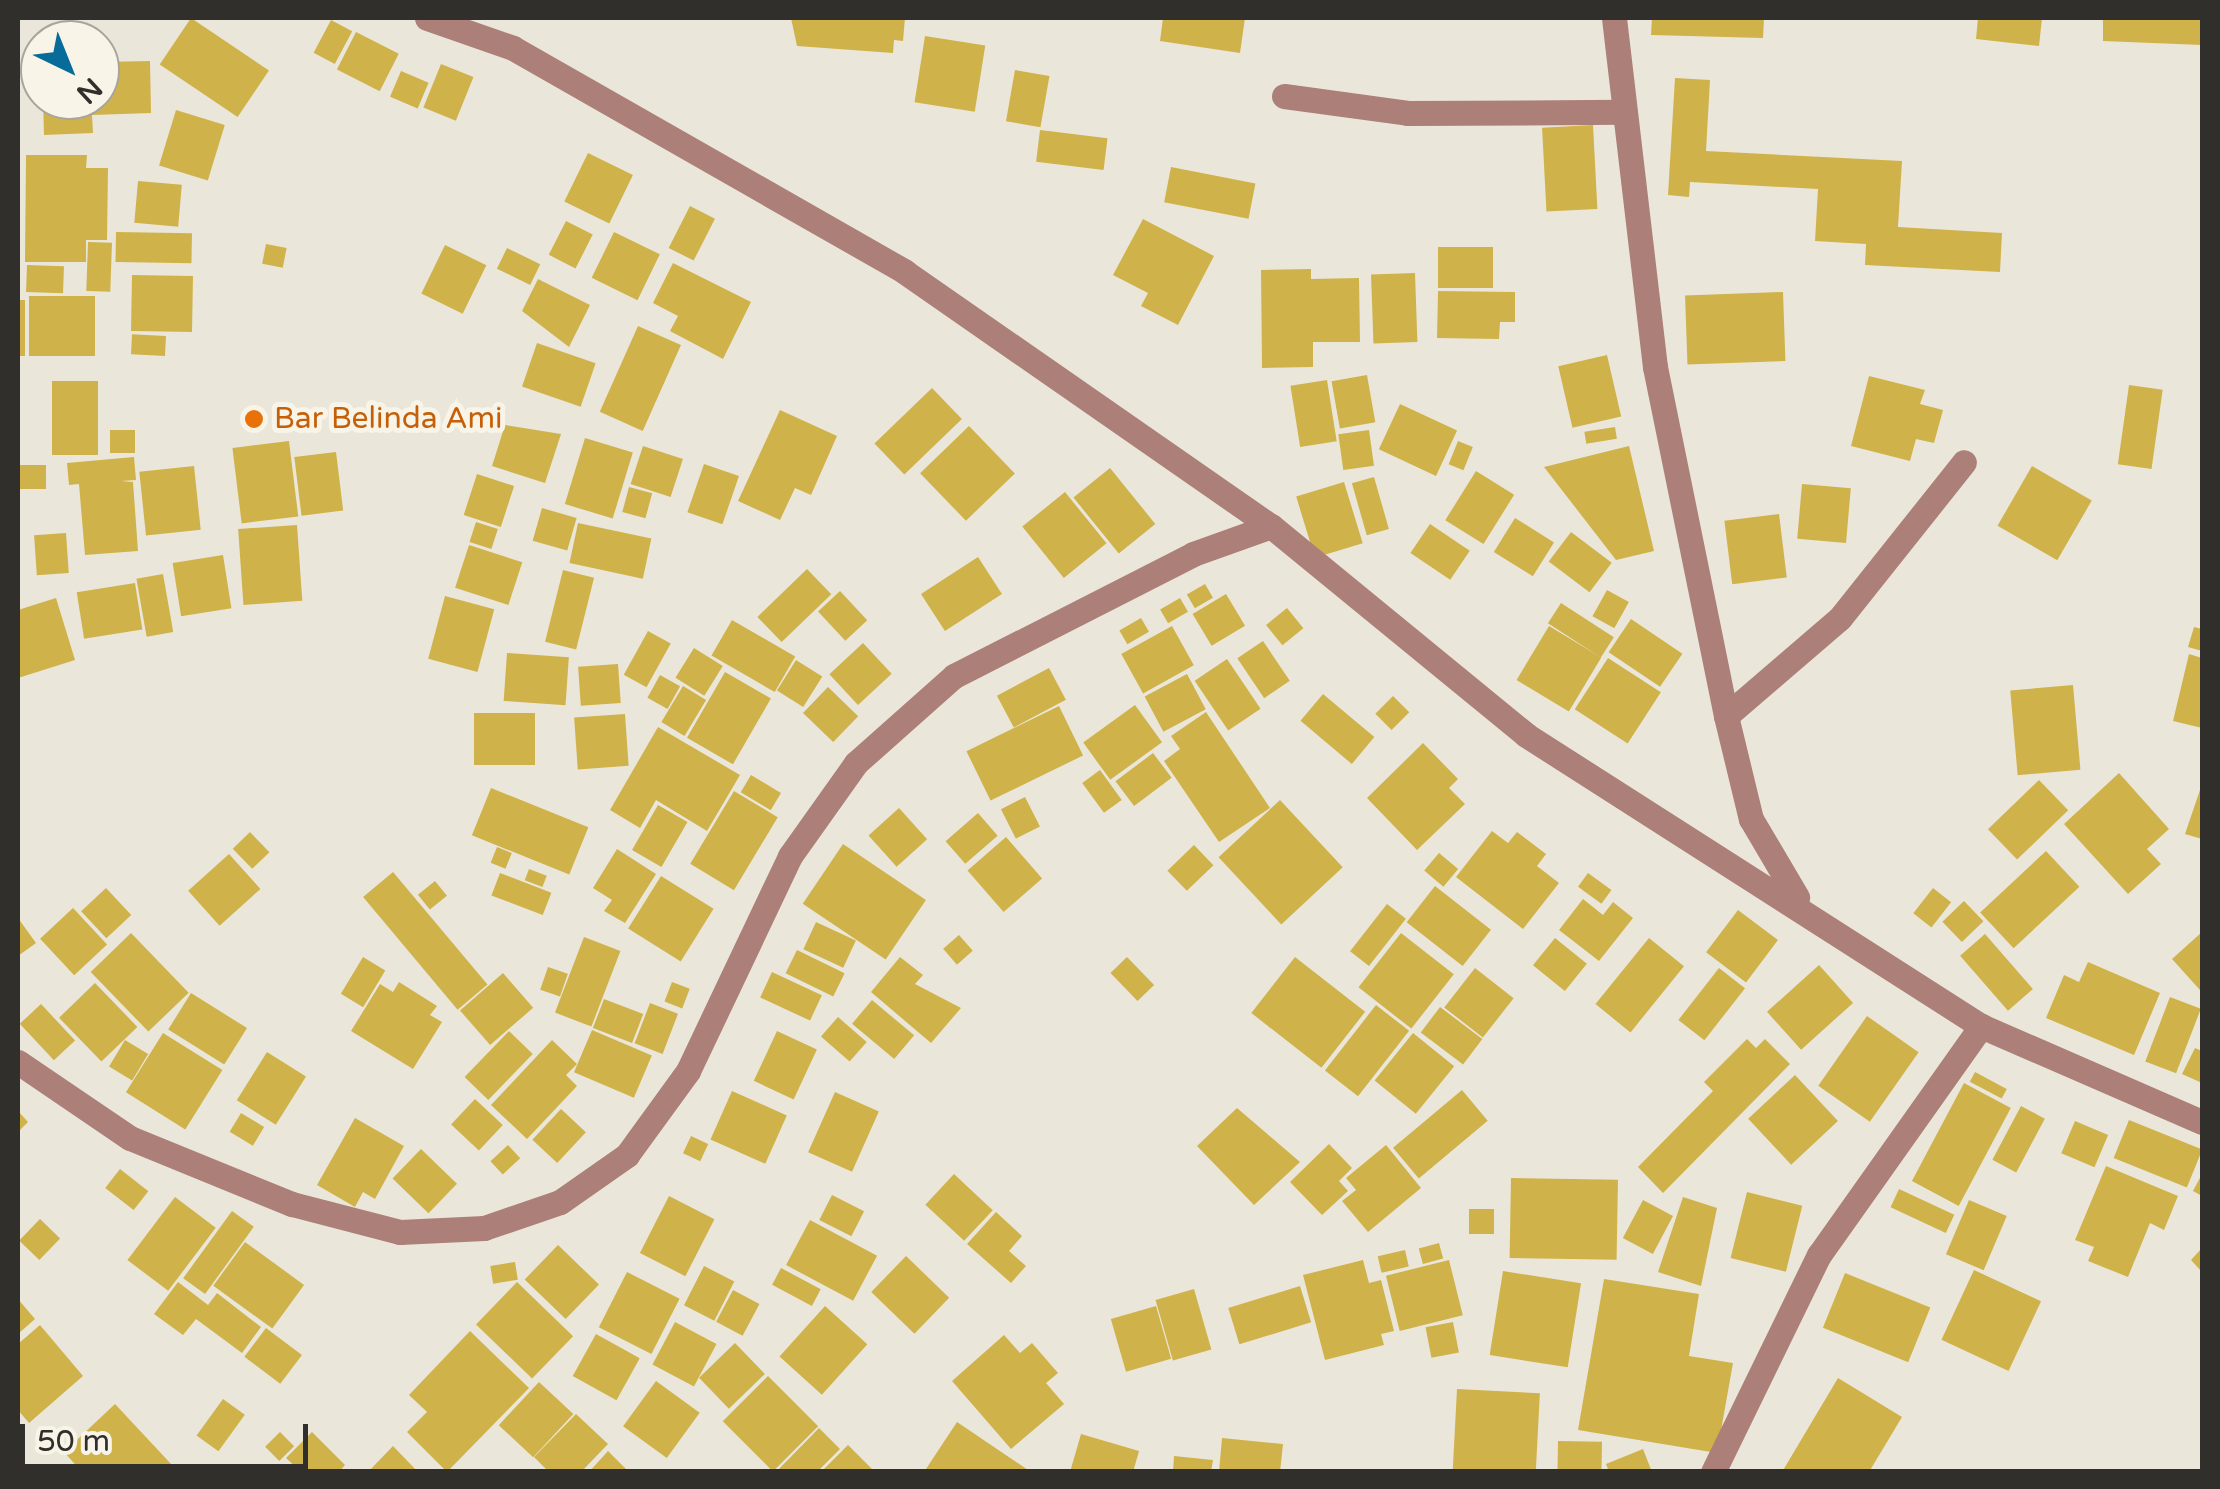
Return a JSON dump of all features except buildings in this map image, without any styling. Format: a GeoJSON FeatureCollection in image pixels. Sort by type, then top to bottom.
{"type":"FeatureCollection","features":[{"type":"Feature","properties":{"kind":"street"},"geometry":{"type":"LineString","coordinates":[[428,18],[513,48],[905,272],[1271,526],[1526,735],[1799,902],[1981,1026],[2202,1122]]}},
{"type":"Feature","properties":{"kind":"street"},"geometry":{"type":"LineString","coordinates":[[1614,18],[1655,367],[1726,716],[1751,818],[1799,902]]}},
{"type":"Feature","properties":{"kind":"street"},"geometry":{"type":"LineString","coordinates":[[1284,96],[1408,112],[1623,112]]}},
{"type":"Feature","properties":{"kind":"street"},"geometry":{"type":"LineString","coordinates":[[1726,716],[1840,618],[1964,462]]}},
{"type":"Feature","properties":{"kind":"street"},"geometry":{"type":"LineString","coordinates":[[18,1062],[130,1138],[292,1204],[400,1232],[484,1228],[560,1202],[627,1155],[688,1072],[790,856],[856,764],[954,676],[1193,554],[1271,526]]}},
{"type":"Feature","properties":{"kind":"street"},"geometry":{"type":"LineString","coordinates":[[1713,1472],[1820,1255],[1981,1026]]}},
{"type":"Feature","properties":{"kind":"place","name":"Bar Belinda Ami"},"geometry":{"type":"Point","coordinates":[254,419]}}]}
